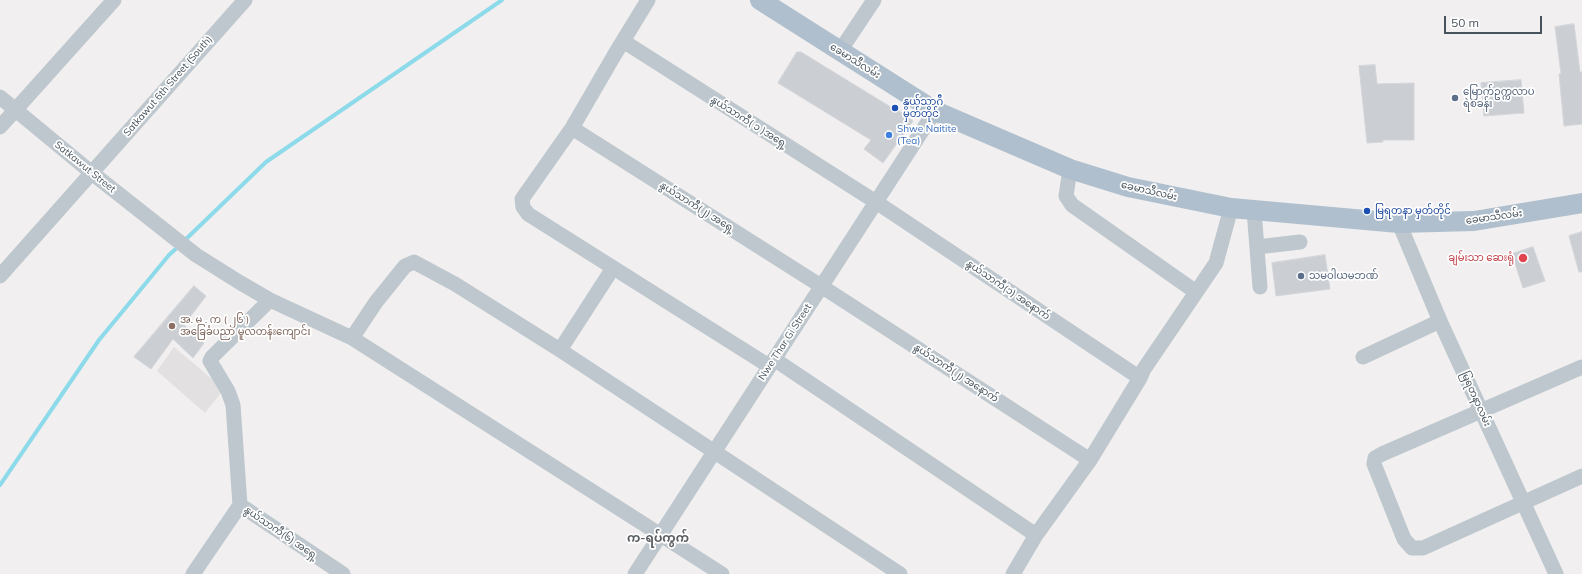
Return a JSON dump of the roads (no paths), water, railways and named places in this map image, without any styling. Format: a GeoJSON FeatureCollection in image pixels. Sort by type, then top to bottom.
{"type":"FeatureCollection","features":[{"type":"Feature","properties":{"kind":"main road","name":"ခေမာသီလမ်း"},"geometry":{"type":"LineString","coordinates":[[760,0],[935,111],[1070,169],[1128,186],[1231,208],[1399,223],[1474,221],[1582,203]]}},
{"type":"Feature","properties":{"kind":"street"},"geometry":{"type":"LineString","coordinates":[[0,127],[114,0]]}},
{"type":"Feature","properties":{"kind":"street","name":"Satkawut 6th Street (South)"},"geometry":{"type":"LineString","coordinates":[[0,276],[244,0]]}},
{"type":"Feature","properties":{"kind":"street"},"geometry":{"type":"LineString","coordinates":[[648,0],[572,128],[522,199],[523,207],[528,214],[613,268],[772,362],[1036,536]]}},
{"type":"Feature","properties":{"kind":"street"},"geometry":{"type":"LineString","coordinates":[[840,51],[874,0]]}},
{"type":"Feature","properties":{"kind":"street","name":"နွယ်သာကီ( ၁ )အရှေ့"},"geometry":{"type":"LineString","coordinates":[[623,41],[876,202]]}},
{"type":"Feature","properties":{"kind":"street","name":"Satkawut Street"},"geometry":{"type":"LineString","coordinates":[[0,97],[171,237],[196,255],[270,300],[352,338],[722,574]]}},
{"type":"Feature","properties":{"kind":"street","name":"Nwe Thar Gi Street"},"geometry":{"type":"LineString","coordinates":[[635,574],[935,111]]}},
{"type":"Feature","properties":{"kind":"street","name":"နွယ်သာကီ(၂) အရှေ့"},"geometry":{"type":"LineString","coordinates":[[572,128],[822,286]]}},
{"type":"Feature","properties":{"kind":"street"},"geometry":{"type":"LineString","coordinates":[[1070,169],[1066,196],[1072,205],[1196,292]]}},
{"type":"Feature","properties":{"kind":"street","name":"နွယ်သာကီ(၁) အနောက်"},"geometry":{"type":"LineString","coordinates":[[876,202],[1140,378]]}},
{"type":"Feature","properties":{"kind":"street"},"geometry":{"type":"LineString","coordinates":[[1013,574],[1036,536],[1090,460],[1144,369],[1212,269],[1231,208]]}},
{"type":"Feature","properties":{"kind":"street"},"geometry":{"type":"LineString","coordinates":[[1254,210],[1260,287]]}},
{"type":"Feature","properties":{"kind":"street","name":"မြရတနာလမ်း"},"geometry":{"type":"LineString","coordinates":[[1399,223],[1440,321],[1482,411],[1522,503],[1556,574]]}},
{"type":"Feature","properties":{"kind":"street"},"geometry":{"type":"LineString","coordinates":[[1257,247],[1300,242]]}},
{"type":"Feature","properties":{"kind":"street"},"geometry":{"type":"LineString","coordinates":[[352,338],[376,302],[405,266],[414,262],[455,284],[560,350],[900,574]]}},
{"type":"Feature","properties":{"kind":"street"},"geometry":{"type":"LineString","coordinates":[[560,350],[613,268]]}},
{"type":"Feature","properties":{"kind":"street","name":"နွယ်သာကီ(၂) အနောက်"},"geometry":{"type":"LineString","coordinates":[[822,286],[1090,460]]}},
{"type":"Feature","properties":{"kind":"street"},"geometry":{"type":"LineString","coordinates":[[193,574],[240,505],[233,405],[228,391],[210,361],[212,357],[270,300]]}},
{"type":"Feature","properties":{"kind":"street"},"geometry":{"type":"LineString","coordinates":[[1363,357],[1440,321]]}},
{"type":"Feature","properties":{"kind":"street"},"geometry":{"type":"LineString","coordinates":[[1582,367],[1375,458],[1374,464],[1404,539],[1412,548],[1423,548],[1582,476]]}},
{"type":"Feature","properties":{"kind":"street","name":"နွယ်သာကီ(၆) အရှေ့"},"geometry":{"type":"LineString","coordinates":[[240,505],[343,574]]}},
{"type":"Feature","properties":{"kind":"waterway"},"geometry":{"type":"LineString","coordinates":[[184,241],[266,162],[502,0]]}},
{"type":"Feature","properties":{"kind":"waterway"},"geometry":{"type":"LineString","coordinates":[[0,485],[99,340],[169,255],[179,246]]}},
{"type":"Feature","properties":{"kind":"place","name":"မြောက်ဥက္ကလာပ ရဲစခန်း"},"geometry":{"type":"Point","coordinates":[1455,98]}},
{"type":"Feature","properties":{"kind":"place","name":"နွယ်သာဂီ မှတ်တိုင်"},"geometry":{"type":"Point","coordinates":[895,108]}},
{"type":"Feature","properties":{"kind":"place","name":"Shwe Naitite (Tea)"},"geometry":{"type":"Point","coordinates":[889,135]}},
{"type":"Feature","properties":{"kind":"place","name":"မြရတနာ မှတ်တိုင်"},"geometry":{"type":"Point","coordinates":[1367,211]}},
{"type":"Feature","properties":{"kind":"place","name":"ချမ်းသာ ဆေးရုံ"},"geometry":{"type":"Point","coordinates":[1523,258]}},
{"type":"Feature","properties":{"kind":"place","name":"သမဝါယမဘဏ်"},"geometry":{"type":"Point","coordinates":[1301,276]}},
{"type":"Feature","properties":{"kind":"place","name":"အ. မ . က ( ၂၆ ) အခြေခံပညာ မူလတန်းကျောင်း"},"geometry":{"type":"Point","coordinates":[172,326]}},
{"type":"Feature","properties":{"kind":"district","name":"က-ရပ်ကွက်"},"geometry":{"type":"Point","coordinates":[658,538]}}]}
